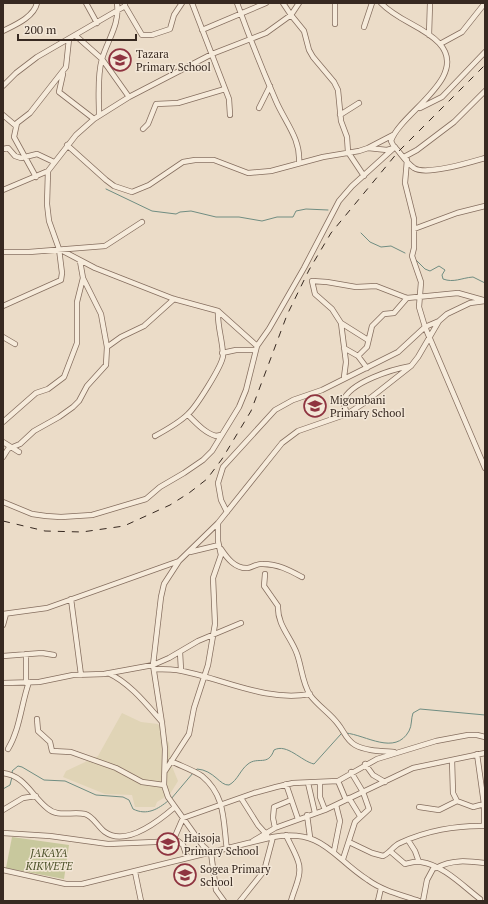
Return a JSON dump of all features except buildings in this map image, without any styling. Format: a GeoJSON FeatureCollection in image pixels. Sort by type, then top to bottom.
{"type":"FeatureCollection","features":[{"type":"Feature","properties":{"kind":"street"},"geometry":{"type":"LineString","coordinates":[[3,31],[20,22],[33,12],[37,3]]}},
{"type":"Feature","properties":{"kind":"street"},"geometry":{"type":"LineString","coordinates":[[86,3],[97,23]]}},
{"type":"Feature","properties":{"kind":"street"},"geometry":{"type":"LineString","coordinates":[[99,114],[102,59],[117,21],[117,3]]}},
{"type":"Feature","properties":{"kind":"street"},"geometry":{"type":"LineString","coordinates":[[3,86],[14,74],[30,62],[76,36],[125,4],[139,32],[142,35],[148,36],[170,29],[174,16],[182,3]]}},
{"type":"Feature","properties":{"kind":"street"},"geometry":{"type":"LineString","coordinates":[[192,3],[229,99],[230,115]]}},
{"type":"Feature","properties":{"kind":"street"},"geometry":{"type":"LineString","coordinates":[[237,3],[250,39],[270,86],[294,134],[299,150],[299,163]]}},
{"type":"Feature","properties":{"kind":"street"},"geometry":{"type":"LineString","coordinates":[[202,30],[241,15],[266,3]]}},
{"type":"Feature","properties":{"kind":"street"},"geometry":{"type":"LineString","coordinates":[[283,3],[291,16],[304,31],[309,42],[309,50],[313,57],[334,82],[338,90],[340,115],[347,136],[348,152],[364,176]]}},
{"type":"Feature","properties":{"kind":"street"},"geometry":{"type":"LineString","coordinates":[[3,190],[48,171],[67,145],[99,114],[212,54],[266,33],[291,16],[299,3]]}},
{"type":"Feature","properties":{"kind":"street"},"geometry":{"type":"LineString","coordinates":[[335,3],[335,24]]}},
{"type":"Feature","properties":{"kind":"street"},"geometry":{"type":"LineString","coordinates":[[364,27],[372,3]]}},
{"type":"Feature","properties":{"kind":"street"},"geometry":{"type":"LineString","coordinates":[[381,3],[403,21],[428,35],[440,44],[445,50],[448,63],[433,92],[418,109],[405,120],[393,135],[391,141],[395,147],[414,168],[420,170],[448,168],[485,158]]}},
{"type":"Feature","properties":{"kind":"street"},"geometry":{"type":"LineString","coordinates":[[428,35],[430,3]]}},
{"type":"Feature","properties":{"kind":"street"},"geometry":{"type":"LineString","coordinates":[[440,44],[462,32],[485,3]]}},
{"type":"Feature","properties":{"kind":"street"},"geometry":{"type":"LineString","coordinates":[[76,36],[102,59],[129,97]]}},
{"type":"Feature","properties":{"kind":"street"},"geometry":{"type":"LineString","coordinates":[[36,177],[14,137],[16,126],[26,117],[63,72],[68,63],[67,54],[69,39]]}},
{"type":"Feature","properties":{"kind":"street"},"geometry":{"type":"LineString","coordinates":[[418,109],[442,97],[485,52]]}},
{"type":"Feature","properties":{"kind":"street"},"geometry":{"type":"LineString","coordinates":[[63,72],[59,92],[94,119]]}},
{"type":"Feature","properties":{"kind":"street"},"geometry":{"type":"LineString","coordinates":[[259,108],[270,86]]}},
{"type":"Feature","properties":{"kind":"street"},"geometry":{"type":"LineString","coordinates":[[143,129],[148,124],[156,104],[178,103],[225,89]]}},
{"type":"Feature","properties":{"kind":"street"},"geometry":{"type":"LineString","coordinates":[[405,158],[454,122],[485,91]]}},
{"type":"Feature","properties":{"kind":"street"},"geometry":{"type":"LineString","coordinates":[[340,115],[359,103]]}},
{"type":"Feature","properties":{"kind":"street"},"geometry":{"type":"LineString","coordinates":[[3,115],[16,126]]}},
{"type":"Feature","properties":{"kind":"street"},"geometry":{"type":"LineString","coordinates":[[67,145],[114,186],[132,192],[149,185],[176,165],[195,160],[221,161],[235,169],[248,173],[271,170],[368,148],[393,135]]}},
{"type":"Feature","properties":{"kind":"street"},"geometry":{"type":"LineString","coordinates":[[368,148],[387,150],[395,147]]}},
{"type":"Feature","properties":{"kind":"street"},"geometry":{"type":"LineString","coordinates":[[3,502],[32,514],[61,517],[92,515],[125,506],[146,498],[160,487],[195,466],[212,451],[244,399],[256,348],[301,274],[339,201],[352,186],[395,147]]}},
{"type":"Feature","properties":{"kind":"street"},"geometry":{"type":"LineString","coordinates":[[3,148],[8,148],[18,158],[40,154],[54,162]]}},
{"type":"Feature","properties":{"kind":"street"},"geometry":{"type":"LineString","coordinates":[[405,158],[404,182],[412,207],[414,230],[414,248],[412,256],[421,282],[419,306],[430,337],[485,468]]}},
{"type":"Feature","properties":{"kind":"street"},"geometry":{"type":"LineString","coordinates":[[3,306],[61,280],[62,273],[59,248],[49,221],[47,204],[48,171]]}},
{"type":"Feature","properties":{"kind":"street"},"geometry":{"type":"LineString","coordinates":[[414,230],[456,213],[485,206]]}},
{"type":"Feature","properties":{"kind":"street"},"geometry":{"type":"LineString","coordinates":[[3,252],[29,252],[59,248],[105,246],[142,222]]}},
{"type":"Feature","properties":{"kind":"street"},"geometry":{"type":"LineString","coordinates":[[59,248],[80,261],[174,299],[218,311],[256,348]]}},
{"type":"Feature","properties":{"kind":"street"},"geometry":{"type":"LineString","coordinates":[[3,457],[6,451],[20,444],[42,426],[59,417],[79,401],[87,386],[106,365],[107,347],[101,314],[83,278],[80,261]]}},
{"type":"Feature","properties":{"kind":"street"},"geometry":{"type":"LineString","coordinates":[[3,422],[36,393],[48,389],[64,377],[77,343],[77,302],[83,278]]}},
{"type":"Feature","properties":{"kind":"street"},"geometry":{"type":"LineString","coordinates":[[368,340],[341,323],[332,309],[315,294],[312,281],[356,287],[376,286],[407,298],[438,294],[458,294],[485,301]]}},
{"type":"Feature","properties":{"kind":"street"},"geometry":{"type":"LineString","coordinates":[[358,356],[365,350],[372,326],[384,314],[394,313],[407,298]]}},
{"type":"Feature","properties":{"kind":"street"},"geometry":{"type":"LineString","coordinates":[[107,347],[121,337],[144,326],[174,299]]}},
{"type":"Feature","properties":{"kind":"street"},"geometry":{"type":"LineString","coordinates":[[227,512],[221,500],[218,484],[220,474],[226,461],[265,420],[283,404],[322,390],[344,377],[367,368],[404,348],[426,327],[439,321],[457,308],[470,303],[485,301]]}},
{"type":"Feature","properties":{"kind":"street"},"geometry":{"type":"LineString","coordinates":[[155,436],[188,415],[212,380],[222,360],[217,323],[218,311]]}},
{"type":"Feature","properties":{"kind":"street"},"geometry":{"type":"LineString","coordinates":[[224,901],[216,890],[211,853],[203,846],[168,797],[164,785],[162,723],[154,667],[164,584],[179,561],[218,523],[282,443],[298,431],[347,414],[383,390],[411,366],[439,321]]}},
{"type":"Feature","properties":{"kind":"street"},"geometry":{"type":"LineString","coordinates":[[341,323],[346,362],[344,377]]}},
{"type":"Feature","properties":{"kind":"street"},"geometry":{"type":"LineString","coordinates":[[3,337],[15,344]]}},
{"type":"Feature","properties":{"kind":"street"},"geometry":{"type":"LineString","coordinates":[[222,353],[256,348]]}},
{"type":"Feature","properties":{"kind":"street"},"geometry":{"type":"LineString","coordinates":[[344,348],[358,356],[367,368]]}},
{"type":"Feature","properties":{"kind":"street"},"geometry":{"type":"LineString","coordinates":[[347,414],[343,401],[349,392],[373,377],[411,366]]}},
{"type":"Feature","properties":{"kind":"street"},"geometry":{"type":"LineString","coordinates":[[3,415],[11,415]]}},
{"type":"Feature","properties":{"kind":"street"},"geometry":{"type":"LineString","coordinates":[[188,415],[199,426],[213,435],[222,435]]}},
{"type":"Feature","properties":{"kind":"street"},"geometry":{"type":"LineString","coordinates":[[3,442],[19,452]]}},
{"type":"Feature","properties":{"kind":"street"},"geometry":{"type":"LineString","coordinates":[[164,772],[185,743],[189,734],[194,708],[205,677],[214,634],[216,612],[213,578],[220,559],[218,523]]}},
{"type":"Feature","properties":{"kind":"street"},"geometry":{"type":"LineString","coordinates":[[188,552],[220,546]]}},
{"type":"Feature","properties":{"kind":"street"},"geometry":{"type":"LineString","coordinates":[[220,546],[230,561],[236,565],[248,568],[261,564],[277,565],[302,577]]}},
{"type":"Feature","properties":{"kind":"street"},"geometry":{"type":"LineString","coordinates":[[3,625],[4,614],[47,608],[179,561]]}},
{"type":"Feature","properties":{"kind":"street"},"geometry":{"type":"LineString","coordinates":[[265,574],[264,586],[278,606],[278,613],[281,623],[297,655],[302,675],[310,694],[333,717],[344,736],[354,744],[369,750],[398,753]]}},
{"type":"Feature","properties":{"kind":"street"},"geometry":{"type":"LineString","coordinates":[[71,599],[81,675]]}},
{"type":"Feature","properties":{"kind":"street"},"geometry":{"type":"LineString","coordinates":[[154,667],[180,652],[186,646],[241,623]]}},
{"type":"Feature","properties":{"kind":"street"},"geometry":{"type":"LineString","coordinates":[[180,652],[181,670]]}},
{"type":"Feature","properties":{"kind":"street"},"geometry":{"type":"LineString","coordinates":[[8,749],[16,736],[27,682],[26,654]]}},
{"type":"Feature","properties":{"kind":"street"},"geometry":{"type":"LineString","coordinates":[[3,656],[54,654]]}},
{"type":"Feature","properties":{"kind":"street"},"geometry":{"type":"LineString","coordinates":[[3,683],[27,682],[154,667],[181,670],[264,692],[301,695],[310,694]]}},
{"type":"Feature","properties":{"kind":"street"},"geometry":{"type":"LineString","coordinates":[[108,673],[120,680],[145,703],[162,723]]}},
{"type":"Feature","properties":{"kind":"street"},"geometry":{"type":"LineString","coordinates":[[37,719],[38,731],[50,742],[52,751],[71,752],[116,768],[142,782],[164,785]]}},
{"type":"Feature","properties":{"kind":"street"},"geometry":{"type":"LineString","coordinates":[[173,841],[183,818],[241,798],[286,784],[338,781],[365,764],[452,737],[477,735],[485,737]]}},
{"type":"Feature","properties":{"kind":"street"},"geometry":{"type":"LineString","coordinates":[[248,844],[275,828],[336,805],[413,768],[485,753]]}},
{"type":"Feature","properties":{"kind":"street"},"geometry":{"type":"LineString","coordinates":[[349,842],[383,856],[390,852],[395,846],[408,840],[448,829],[484,826],[484,804],[478,754]]}},
{"type":"Feature","properties":{"kind":"street"},"geometry":{"type":"LineString","coordinates":[[452,760],[453,793],[457,801],[461,804],[473,807],[484,804]]}},
{"type":"Feature","properties":{"kind":"street"},"geometry":{"type":"LineString","coordinates":[[171,761],[201,776],[218,794],[222,805],[226,850]]}},
{"type":"Feature","properties":{"kind":"street"},"geometry":{"type":"LineString","coordinates":[[365,764],[373,775],[385,782]]}},
{"type":"Feature","properties":{"kind":"street"},"geometry":{"type":"LineString","coordinates":[[343,860],[355,822],[369,809],[363,792],[351,772]]}},
{"type":"Feature","properties":{"kind":"street"},"geometry":{"type":"LineString","coordinates":[[3,773],[18,777],[48,809],[60,814],[86,815],[105,833],[115,836],[137,833],[157,821],[175,807]]}},
{"type":"Feature","properties":{"kind":"street"},"geometry":{"type":"LineString","coordinates":[[338,781],[360,816]]}},
{"type":"Feature","properties":{"kind":"street"},"geometry":{"type":"LineString","coordinates":[[320,782],[320,796],[324,810]]}},
{"type":"Feature","properties":{"kind":"street"},"geometry":{"type":"LineString","coordinates":[[308,783],[316,812]]}},
{"type":"Feature","properties":{"kind":"street"},"geometry":{"type":"LineString","coordinates":[[286,784],[298,819]]}},
{"type":"Feature","properties":{"kind":"street"},"geometry":{"type":"LineString","coordinates":[[3,810],[23,798],[36,796]]}},
{"type":"Feature","properties":{"kind":"street"},"geometry":{"type":"LineString","coordinates":[[241,798],[258,825],[271,838]]}},
{"type":"Feature","properties":{"kind":"street"},"geometry":{"type":"LineString","coordinates":[[275,828],[273,818],[274,807],[291,800]]}},
{"type":"Feature","properties":{"kind":"street"},"geometry":{"type":"LineString","coordinates":[[419,807],[439,810],[457,801]]}},
{"type":"Feature","properties":{"kind":"street"},"geometry":{"type":"LineString","coordinates":[[334,852],[339,832],[340,816],[336,805]]}},
{"type":"Feature","properties":{"kind":"street"},"geometry":{"type":"LineString","coordinates":[[307,815],[310,838]]}},
{"type":"Feature","properties":{"kind":"street"},"geometry":{"type":"LineString","coordinates":[[3,833],[50,836],[108,844],[173,841],[181,843],[187,857]]}},
{"type":"Feature","properties":{"kind":"street"},"geometry":{"type":"LineString","coordinates":[[286,835],[299,862],[298,879],[291,901]]}},
{"type":"Feature","properties":{"kind":"street"},"geometry":{"type":"LineString","coordinates":[[3,870],[66,884],[97,881],[187,857],[226,850],[286,835],[310,838],[334,852],[358,873],[381,888],[419,901]]}},
{"type":"Feature","properties":{"kind":"street"},"geometry":{"type":"LineString","coordinates":[[240,901],[264,871],[271,838]]}},
{"type":"Feature","properties":{"kind":"street"},"geometry":{"type":"LineString","coordinates":[[408,840],[415,851],[418,862]]}},
{"type":"Feature","properties":{"kind":"street"},"geometry":{"type":"LineString","coordinates":[[390,852],[405,864],[418,862],[452,876],[479,900],[485,895]]}},
{"type":"Feature","properties":{"kind":"street"},"geometry":{"type":"LineString","coordinates":[[423,901],[427,880],[435,868],[446,862],[452,861],[485,863]]}},
{"type":"Feature","properties":{"kind":"street"},"geometry":{"type":"LineString","coordinates":[[135,872],[141,901]]}},
{"type":"Feature","properties":{"kind":"street"},"geometry":{"type":"LineString","coordinates":[[378,901],[381,888]]}},
{"type":"Feature","properties":{"kind":"shaded area"},"geometry":{"type":"Polygon","coordinates":[[[122,713],[141,722],[158,724],[169,743],[171,764],[178,781],[170,794],[157,802],[155,807],[135,807],[132,795],[105,794],[63,777],[66,771],[98,756],[122,713]]]}},
{"type":"Feature","properties":{"kind":"green space","name":"JAKAYA KIKWETE"},"geometry":{"type":"Polygon","coordinates":[[[12,837],[69,845],[64,879],[6,868],[12,837]]]}},
{"type":"Feature","properties":{"kind":"waterway"},"geometry":{"type":"LineString","coordinates":[[106,189],[152,211],[176,214],[191,211],[216,217],[239,217],[262,221],[277,217],[293,217],[296,211],[306,209],[328,210]]}},
{"type":"Feature","properties":{"kind":"waterway"},"geometry":{"type":"LineString","coordinates":[[361,233],[370,242],[381,247],[391,246],[405,253]]}},
{"type":"Feature","properties":{"kind":"waterway"},"geometry":{"type":"LineString","coordinates":[[415,259],[425,269],[430,271],[439,266],[445,270],[442,275],[443,279],[454,280],[473,277],[485,283]]}},
{"type":"Feature","properties":{"kind":"waterway"},"geometry":{"type":"LineString","coordinates":[[346,733],[380,742],[396,742],[403,738],[409,731],[413,713],[420,709],[485,715]]}},
{"type":"Feature","properties":{"kind":"waterway"},"geometry":{"type":"LineString","coordinates":[[196,770],[208,772],[226,785],[229,785],[248,764],[255,761],[266,760],[272,755],[274,750],[279,748],[289,751],[314,764],[341,734]]}},
{"type":"Feature","properties":{"kind":"waterway"},"geometry":{"type":"LineString","coordinates":[[13,774],[12,771],[18,766],[22,767],[44,780],[65,781],[96,795],[123,797],[129,800],[133,809],[143,812],[152,811],[168,801]]}},
{"type":"Feature","properties":{"kind":"waterway"},"geometry":{"type":"LineString","coordinates":[[171,799],[193,773]]}},
{"type":"Feature","properties":{"kind":"waterway"},"geometry":{"type":"LineString","coordinates":[[3,789],[10,785],[12,777]]}},
{"type":"Feature","properties":{"kind":"railway"},"geometry":{"type":"LineString","coordinates":[[3,521],[45,531],[82,532],[124,526],[170,505],[207,479],[222,459],[251,411],[287,315],[309,270],[331,233],[398,152],[485,65]]}},
{"type":"Feature","properties":{"kind":"place","name":"Tazara Primary School"},"geometry":{"type":"Point","coordinates":[120,60]}},
{"type":"Feature","properties":{"kind":"place","name":"Migombani Primary School"},"geometry":{"type":"Point","coordinates":[315,406]}},
{"type":"Feature","properties":{"kind":"place","name":"Haisoja Primary School"},"geometry":{"type":"Point","coordinates":[168,844]}},
{"type":"Feature","properties":{"kind":"place","name":"Sogea Primary School"},"geometry":{"type":"Point","coordinates":[185,875]}}]}
